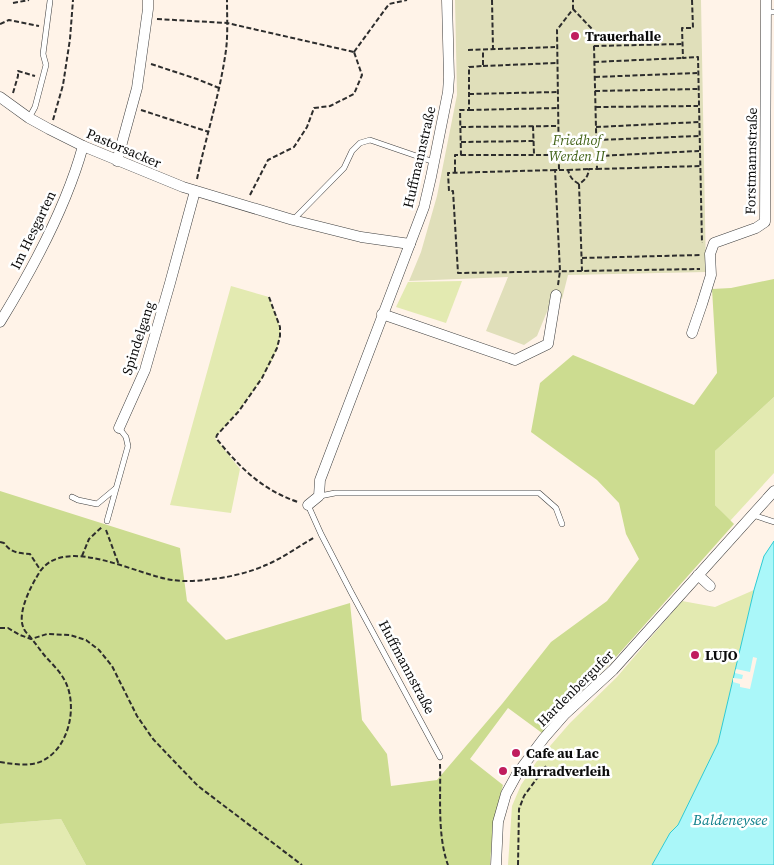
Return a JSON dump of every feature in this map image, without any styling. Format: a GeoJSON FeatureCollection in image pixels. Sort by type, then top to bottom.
{"type":"FeatureCollection","features":[{"type":"Feature","properties":{"kind":"street"},"geometry":{"type":"LineString","coordinates":[[117,160],[137,88],[148,0]]}},
{"type":"Feature","properties":{"kind":"street","name":"Huffmannstraße"},"geometry":{"type":"LineString","coordinates":[[319,496],[320,480],[424,207],[448,92],[447,0]]}},
{"type":"Feature","properties":{"kind":"street","name":"Forstmannstraße"},"geometry":{"type":"LineString","coordinates":[[692,333],[711,275],[710,254],[714,243],[756,228],[765,222],[770,12],[766,0]]}},
{"type":"Feature","properties":{"kind":"street","name":"Pastorsacker"},"geometry":{"type":"LineString","coordinates":[[3,100],[29,118],[83,146],[195,191],[293,220],[361,237],[410,244]]}},
{"type":"Feature","properties":{"kind":"street","name":"Im Hesgarten"},"geometry":{"type":"LineString","coordinates":[[0,322],[56,219],[78,164],[83,146]]}},
{"type":"Feature","properties":{"kind":"street","name":"Spindelgang"},"geometry":{"type":"LineString","coordinates":[[119,428],[144,370],[195,191]]}},
{"type":"Feature","properties":{"kind":"street"},"geometry":{"type":"LineString","coordinates":[[382,314],[515,360],[548,344],[556,295]]}},
{"type":"Feature","properties":{"kind":"street","name":"Hardenbergufer"},"geometry":{"type":"LineString","coordinates":[[496,865],[498,822],[506,794],[517,774],[565,714],[613,670],[774,491]]}},
{"type":"Feature","properties":{"kind":"street"},"geometry":{"type":"LineString","coordinates":[[308,505],[319,496]]}},
{"type":"Feature","properties":{"kind":"street"},"geometry":{"type":"LineString","coordinates":[[698,575],[710,586]]}},
{"type":"Feature","properties":{"kind":"lane"},"geometry":{"type":"LineString","coordinates":[[29,118],[35,107],[46,64],[44,54],[50,1]]}},
{"type":"Feature","properties":{"kind":"lane"},"geometry":{"type":"LineString","coordinates":[[293,220],[344,168],[352,151],[360,142],[370,140],[434,162]]}},
{"type":"Feature","properties":{"kind":"lane","name":"Spindelgang"},"geometry":{"type":"LineString","coordinates":[[107,521],[128,446],[126,437],[119,428]]}},
{"type":"Feature","properties":{"kind":"lane"},"geometry":{"type":"LineString","coordinates":[[72,496],[78,500],[97,504],[116,489]]}},
{"type":"Feature","properties":{"kind":"lane"},"geometry":{"type":"LineString","coordinates":[[319,496],[334,493],[539,493],[556,508],[562,524]]}},
{"type":"Feature","properties":{"kind":"lane","name":"Huffmannstraße"},"geometry":{"type":"LineString","coordinates":[[308,505],[320,534],[440,757]]}},
{"type":"Feature","properties":{"kind":"lane"},"geometry":{"type":"LineString","coordinates":[[752,515],[774,522]]}},
{"type":"Feature","properties":{"kind":"path"},"geometry":{"type":"LineString","coordinates":[[13,4],[29,0]]}},
{"type":"Feature","properties":{"kind":"path"},"geometry":{"type":"LineString","coordinates":[[49,129],[55,117],[63,85],[70,39],[73,0]]}},
{"type":"Feature","properties":{"kind":"path"},"geometry":{"type":"LineString","coordinates":[[195,191],[226,49],[227,0]]}},
{"type":"Feature","properties":{"kind":"path"},"geometry":{"type":"LineString","coordinates":[[354,52],[389,4],[407,0]]}},
{"type":"Feature","properties":{"kind":"path"},"geometry":{"type":"LineString","coordinates":[[492,0],[493,49]]}},
{"type":"Feature","properties":{"kind":"path"},"geometry":{"type":"LineString","coordinates":[[559,170],[557,30],[573,9],[573,0]]}},
{"type":"Feature","properties":{"kind":"path"},"geometry":{"type":"LineString","coordinates":[[683,58],[682,28],[692,28],[692,0]]}},
{"type":"Feature","properties":{"kind":"path"},"geometry":{"type":"LineString","coordinates":[[573,9],[592,29],[597,169]]}},
{"type":"Feature","properties":{"kind":"path"},"geometry":{"type":"LineString","coordinates":[[156,19],[227,23],[354,52]]}},
{"type":"Feature","properties":{"kind":"path"},"geometry":{"type":"LineString","coordinates":[[0,24],[9,20],[32,25]]}},
{"type":"Feature","properties":{"kind":"path"},"geometry":{"type":"LineString","coordinates":[[594,46],[682,44]]}},
{"type":"Feature","properties":{"kind":"path"},"geometry":{"type":"LineString","coordinates":[[468,50],[556,47]]}},
{"type":"Feature","properties":{"kind":"path"},"geometry":{"type":"LineString","coordinates":[[483,50],[483,66]]}},
{"type":"Feature","properties":{"kind":"path"},"geometry":{"type":"LineString","coordinates":[[245,205],[268,160],[294,147],[306,128],[314,108],[330,106],[354,94],[362,75],[354,52]]}},
{"type":"Feature","properties":{"kind":"path"},"geometry":{"type":"LineString","coordinates":[[594,62],[698,57],[702,245]]}},
{"type":"Feature","properties":{"kind":"path"},"geometry":{"type":"LineString","coordinates":[[469,110],[469,67],[557,63]]}},
{"type":"Feature","properties":{"kind":"path"},"geometry":{"type":"LineString","coordinates":[[151,64],[219,88]]}},
{"type":"Feature","properties":{"kind":"path"},"geometry":{"type":"LineString","coordinates":[[3,100],[12,93],[18,71],[42,78]]}},
{"type":"Feature","properties":{"kind":"path"},"geometry":{"type":"LineString","coordinates":[[595,77],[698,73]]}},
{"type":"Feature","properties":{"kind":"path"},"geometry":{"type":"LineString","coordinates":[[595,91],[699,89]]}},
{"type":"Feature","properties":{"kind":"path"},"geometry":{"type":"LineString","coordinates":[[469,94],[557,92]]}},
{"type":"Feature","properties":{"kind":"path"},"geometry":{"type":"LineString","coordinates":[[596,107],[699,106]]}},
{"type":"Feature","properties":{"kind":"path"},"geometry":{"type":"LineString","coordinates":[[461,155],[460,110],[558,108]]}},
{"type":"Feature","properties":{"kind":"path"},"geometry":{"type":"LineString","coordinates":[[140,110],[209,132]]}},
{"type":"Feature","properties":{"kind":"path"},"geometry":{"type":"LineString","coordinates":[[596,127],[699,122]]}},
{"type":"Feature","properties":{"kind":"path"},"geometry":{"type":"LineString","coordinates":[[534,126],[534,155]]}},
{"type":"Feature","properties":{"kind":"path"},"geometry":{"type":"LineString","coordinates":[[461,127],[558,126]]}},
{"type":"Feature","properties":{"kind":"path"},"geometry":{"type":"LineString","coordinates":[[596,140],[700,136]]}},
{"type":"Feature","properties":{"kind":"path"},"geometry":{"type":"LineString","coordinates":[[461,142],[534,141]]}},
{"type":"Feature","properties":{"kind":"path"},"geometry":{"type":"LineString","coordinates":[[597,156],[700,151]]}},
{"type":"Feature","properties":{"kind":"path"},"geometry":{"type":"LineString","coordinates":[[455,172],[455,155],[558,155]]}},
{"type":"Feature","properties":{"kind":"path"},"geometry":{"type":"LineString","coordinates":[[700,166],[448,173],[449,191],[453,191],[458,273],[703,269]]}},
{"type":"Feature","properties":{"kind":"path"},"geometry":{"type":"LineString","coordinates":[[579,184],[585,180],[589,169]]}},
{"type":"Feature","properties":{"kind":"path"},"geometry":{"type":"LineString","coordinates":[[555,170],[560,271],[556,295]]}},
{"type":"Feature","properties":{"kind":"path"},"geometry":{"type":"LineString","coordinates":[[568,170],[570,177],[579,184]]}},
{"type":"Feature","properties":{"kind":"path"},"geometry":{"type":"LineString","coordinates":[[579,184],[582,271]]}},
{"type":"Feature","properties":{"kind":"path"},"geometry":{"type":"LineString","coordinates":[[582,258],[703,255]]}},
{"type":"Feature","properties":{"kind":"path"},"geometry":{"type":"LineString","coordinates":[[270,297],[280,327],[280,336],[276,348],[262,378],[239,411],[216,438],[242,468],[263,486],[282,496],[308,505]]}},
{"type":"Feature","properties":{"kind":"path"},"geometry":{"type":"LineString","coordinates":[[82,556],[89,539],[107,521]]}},
{"type":"Feature","properties":{"kind":"path"},"geometry":{"type":"LineString","coordinates":[[107,521],[105,527],[119,565]]}},
{"type":"Feature","properties":{"kind":"path"},"geometry":{"type":"LineString","coordinates":[[0,762],[18,765],[38,763],[53,754],[67,731],[70,694],[65,681],[23,629],[22,618],[24,605],[40,571],[56,558],[68,555],[94,558],[152,576],[173,580],[213,579],[240,574],[265,566],[320,534]]}},
{"type":"Feature","properties":{"kind":"path"},"geometry":{"type":"LineString","coordinates":[[0,542],[18,553],[30,554],[40,571]]}},
{"type":"Feature","properties":{"kind":"path"},"geometry":{"type":"LineString","coordinates":[[0,628],[8,628],[31,639],[47,634],[70,635],[86,640],[99,650],[112,666],[137,716],[159,746],[198,786],[302,865]]}},
{"type":"Feature","properties":{"kind":"path"},"geometry":{"type":"LineString","coordinates":[[440,757],[442,840],[448,865]]}},
{"type":"Feature","properties":{"kind":"path"},"geometry":{"type":"LineString","coordinates":[[518,865],[519,809],[524,796],[546,766]]}},
{"type":"Feature","properties":{"kind":"green space","name":"Friedhof Werden II"},"geometry":{"type":"Polygon","coordinates":[[[455,0],[701,0],[706,272],[568,275],[562,299],[553,297],[537,336],[524,345],[486,331],[508,277],[409,281],[421,252],[437,196],[457,95],[455,0]]]}},
{"type":"Feature","properties":{"kind":"green space"},"geometry":{"type":"Polygon","coordinates":[[[774,279],[774,397],[715,451],[715,505],[734,524],[608,666],[562,709],[542,733],[508,708],[470,759],[503,785],[493,823],[490,865],[86,865],[61,819],[0,824],[0,491],[180,548],[187,601],[226,640],[350,603],[362,720],[387,754],[391,786],[437,780],[502,704],[551,642],[607,601],[639,559],[626,534],[619,503],[597,480],[531,432],[540,383],[573,355],[694,405],[717,373],[712,289],[731,288],[774,279]]]}},
{"type":"Feature","properties":{"kind":"green space"},"geometry":{"type":"Polygon","coordinates":[[[462,281],[446,323],[396,307],[408,282],[462,281]]]}},
{"type":"Feature","properties":{"kind":"green space"},"geometry":{"type":"Polygon","coordinates":[[[231,286],[269,297],[280,327],[279,343],[274,357],[256,387],[215,438],[240,469],[231,513],[170,505],[231,286]]]}},
{"type":"Feature","properties":{"kind":"green space"},"geometry":{"type":"Polygon","coordinates":[[[774,397],[774,473],[730,521],[715,505],[715,451],[774,397]]]}},
{"type":"Feature","properties":{"kind":"green space"},"geometry":{"type":"Polygon","coordinates":[[[754,590],[718,743],[678,825],[670,833],[652,865],[508,865],[512,806],[521,785],[537,761],[570,723],[617,677],[682,601],[715,607],[754,590]]]}},
{"type":"Feature","properties":{"kind":"green space"},"geometry":{"type":"Polygon","coordinates":[[[61,819],[86,865],[0,865],[0,824],[61,819]]]}},
{"type":"Feature","properties":{"kind":"water","name":"Baldeneysee"},"geometry":{"type":"Polygon","coordinates":[[[774,541],[774,865],[652,865],[670,833],[678,825],[718,743],[754,590],[764,556],[774,541]]]}},
{"type":"Feature","properties":{"kind":"pier"},"geometry":{"type":"Polygon","coordinates":[[[753,657],[757,658],[750,689],[740,687],[740,684],[733,682],[733,678],[742,679],[743,675],[735,673],[736,669],[750,672],[753,657]]]}},
{"type":"Feature","properties":{"kind":"place","name":"Trauerhalle"},"geometry":{"type":"Point","coordinates":[575,36]}},
{"type":"Feature","properties":{"kind":"place","name":"LUJO"},"geometry":{"type":"Point","coordinates":[695,655]}},
{"type":"Feature","properties":{"kind":"place","name":"Cafe au Lac"},"geometry":{"type":"Point","coordinates":[516,753]}},
{"type":"Feature","properties":{"kind":"place","name":"Fahrradverleih"},"geometry":{"type":"Point","coordinates":[503,771]}}]}
